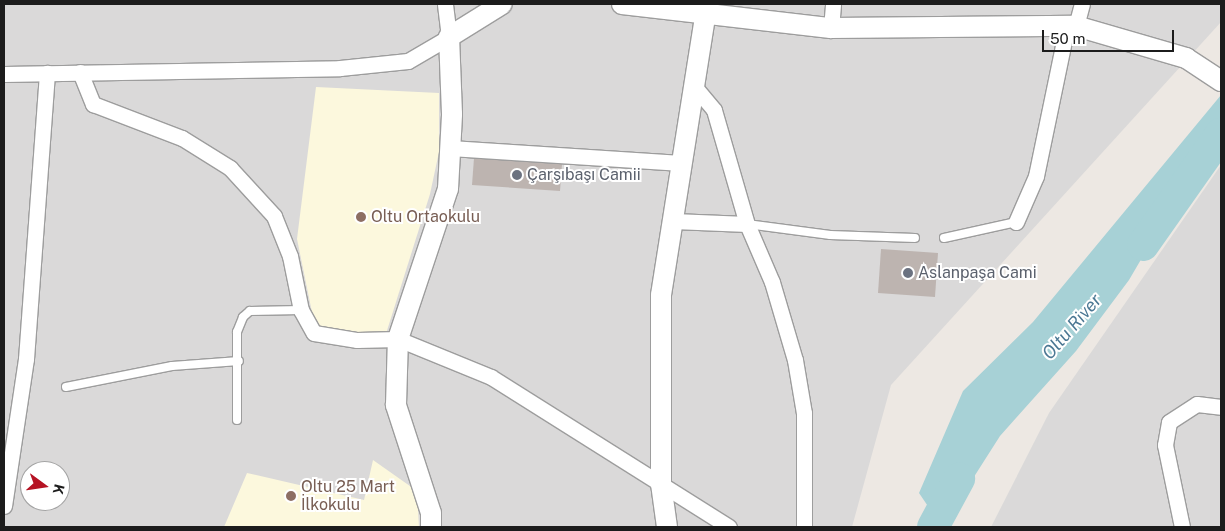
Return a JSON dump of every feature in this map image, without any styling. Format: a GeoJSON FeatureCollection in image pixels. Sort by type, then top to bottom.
{"type":"FeatureCollection","features":[{"type":"Feature","properties":{"kind":"street"},"geometry":{"type":"LineString","coordinates":[[431,527],[431,512],[396,405],[398,340],[448,189],[450,148],[449,37],[445,4]]}},
{"type":"Feature","properties":{"kind":"street"},"geometry":{"type":"LineString","coordinates":[[5,71],[47,73],[340,68],[408,61],[502,4]]}},
{"type":"Feature","properties":{"kind":"street"},"geometry":{"type":"LineString","coordinates":[[622,4],[705,16],[831,28],[1072,26],[1186,58],[1221,80]]}},
{"type":"Feature","properties":{"kind":"street"},"geometry":{"type":"LineString","coordinates":[[831,28],[832,4]]}},
{"type":"Feature","properties":{"kind":"street"},"geometry":{"type":"LineString","coordinates":[[1016,222],[1036,176],[1072,26],[1082,4]]}},
{"type":"Feature","properties":{"kind":"street"},"geometry":{"type":"LineString","coordinates":[[667,527],[661,484],[662,295],[705,16]]}},
{"type":"Feature","properties":{"kind":"street"},"geometry":{"type":"LineString","coordinates":[[80,72],[93,104],[182,138],[230,168],[268,209],[290,256],[301,310],[314,333],[357,340],[398,340],[491,378],[729,527]]}},
{"type":"Feature","properties":{"kind":"street"},"geometry":{"type":"LineString","coordinates":[[4,506],[26,360],[47,73]]}},
{"type":"Feature","properties":{"kind":"street"},"geometry":{"type":"LineString","coordinates":[[694,86],[714,110],[747,224],[772,282],[795,360],[804,413],[804,527]]}},
{"type":"Feature","properties":{"kind":"street"},"geometry":{"type":"LineString","coordinates":[[450,148],[682,163]]}},
{"type":"Feature","properties":{"kind":"street"},"geometry":{"type":"LineString","coordinates":[[673,221],[747,224]]}},
{"type":"Feature","properties":{"kind":"street"},"geometry":{"type":"LineString","coordinates":[[1182,527],[1165,444],[1169,422],[1197,404],[1221,407]]}},
{"type":"Feature","properties":{"kind":"lane"},"geometry":{"type":"LineString","coordinates":[[944,238],[1016,222]]}},
{"type":"Feature","properties":{"kind":"lane"},"geometry":{"type":"LineString","coordinates":[[747,224],[830,235],[915,238]]}},
{"type":"Feature","properties":{"kind":"lane"},"geometry":{"type":"LineString","coordinates":[[237,420],[239,361],[237,332],[250,311],[301,310]]}},
{"type":"Feature","properties":{"kind":"lane"},"geometry":{"type":"LineString","coordinates":[[66,387],[172,366],[239,361]]}},
{"type":"Feature","properties":{"kind":"shaded area"},"geometry":{"type":"Polygon","coordinates":[[[4,4],[1221,4],[1221,22],[891,385],[852,527],[4,527],[4,4]]]}},
{"type":"Feature","properties":{"kind":"shaded area","name":"Oltu Ortaokulu"},"geometry":{"type":"Polygon","coordinates":[[[316,87],[439,93],[439,152],[430,194],[385,337],[315,327],[297,239],[316,87]]]}},
{"type":"Feature","properties":{"kind":"shaded area"},"geometry":{"type":"Polygon","coordinates":[[[1221,165],[1221,527],[991,527],[1049,413],[1221,165]]]}},
{"type":"Feature","properties":{"kind":"shaded area","name":"Oltu 25 Mart İlkokulu"},"geometry":{"type":"Polygon","coordinates":[[[373,460],[417,491],[419,527],[224,527],[247,473],[364,500],[373,460]]]}},
{"type":"Feature","properties":{"kind":"water"},"geometry":{"type":"Polygon","coordinates":[[[1221,95],[1221,153],[1177,198],[1129,280],[1076,351],[1000,436],[942,527],[919,493],[963,391],[1033,322],[1221,95]]]}},
{"type":"Feature","properties":{"kind":"building","name":"Çarşıbaşı Camii"},"geometry":{"type":"Polygon","coordinates":[[[474,158],[562,164],[560,191],[472,185],[474,158]]]}},
{"type":"Feature","properties":{"kind":"building","name":"Aslanpaşa Cami"},"geometry":{"type":"Polygon","coordinates":[[[881,249],[938,253],[935,297],[878,293],[881,249]]]}},
{"type":"Feature","properties":{"kind":"waterway","name":"Oltu River"},"geometry":{"type":"LineString","coordinates":[[1143,245],[1221,134]]}},
{"type":"Feature","properties":{"kind":"waterway","name":"Oltu River"},"geometry":{"type":"LineString","coordinates":[[933,527],[959,479]]}},
{"type":"Feature","properties":{"kind":"place","name":"Çarşıbaşı Camii"},"geometry":{"type":"Point","coordinates":[517,175]}},
{"type":"Feature","properties":{"kind":"place","name":"Oltu Ortaokulu"},"geometry":{"type":"Point","coordinates":[361,217]}},
{"type":"Feature","properties":{"kind":"place","name":"Aslanpaşa Cami"},"geometry":{"type":"Point","coordinates":[908,273]}},
{"type":"Feature","properties":{"kind":"place","name":"Oltu 25 Mart İlkokulu"},"geometry":{"type":"Point","coordinates":[291,496]}}]}
